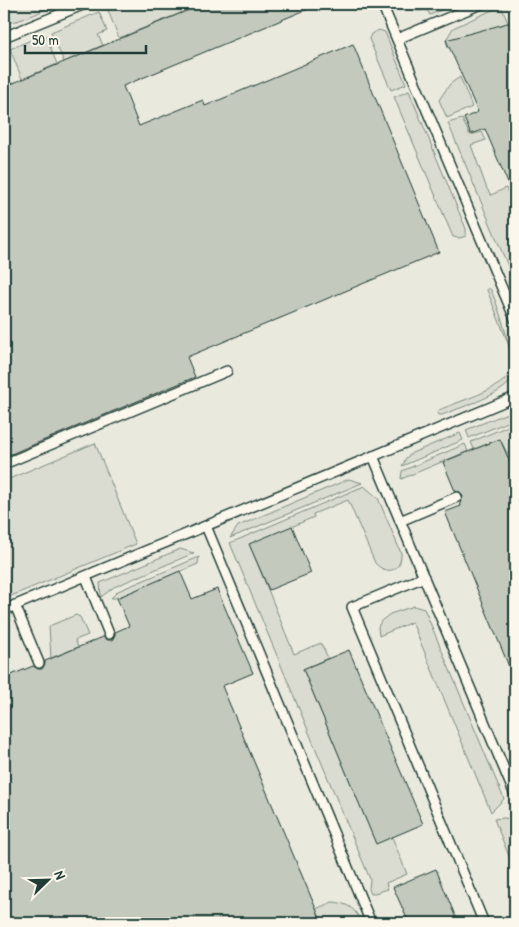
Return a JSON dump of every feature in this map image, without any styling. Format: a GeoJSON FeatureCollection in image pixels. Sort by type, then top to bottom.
{"type":"FeatureCollection","features":[{"type":"Feature","properties":{"kind":"lane"},"geometry":{"type":"LineString","coordinates":[[4,37],[85,4]]}},
{"type":"Feature","properties":{"kind":"lane"},"geometry":{"type":"LineString","coordinates":[[382,4],[515,319]]}},
{"type":"Feature","properties":{"kind":"lane"},"geometry":{"type":"LineString","coordinates":[[397,39],[481,4]]}},
{"type":"Feature","properties":{"kind":"lane"},"geometry":{"type":"LineString","coordinates":[[4,464],[227,371]]}},
{"type":"Feature","properties":{"kind":"lane"},"geometry":{"type":"LineString","coordinates":[[4,610],[515,397]]}},
{"type":"Feature","properties":{"kind":"lane"},"geometry":{"type":"LineString","coordinates":[[373,456],[515,796]]}},
{"type":"Feature","properties":{"kind":"lane"},"geometry":{"type":"LineString","coordinates":[[400,521],[457,497]]}},
{"type":"Feature","properties":{"kind":"lane"},"geometry":{"type":"LineString","coordinates":[[206,526],[371,923]]}},
{"type":"Feature","properties":{"kind":"lane"},"geometry":{"type":"LineString","coordinates":[[86,577],[109,634]]}},
{"type":"Feature","properties":{"kind":"lane"},"geometry":{"type":"LineString","coordinates":[[424,577],[352,608],[484,923]]}},
{"type":"Feature","properties":{"kind":"lane"},"geometry":{"type":"LineString","coordinates":[[15,605],[39,664]]}},
{"type":"Feature","properties":{"kind":"shaded area"},"geometry":{"type":"Polygon","coordinates":[[[4,4],[515,4],[515,923],[4,923],[4,4]]]}},
{"type":"Feature","properties":{"kind":"shaded area"},"geometry":{"type":"Polygon","coordinates":[[[4,4],[58,4],[24,19],[4,22],[4,4]]]}},
{"type":"Feature","properties":{"kind":"shaded area"},"geometry":{"type":"Polygon","coordinates":[[[118,4],[203,4],[119,38],[107,8],[118,4]]]}},
{"type":"Feature","properties":{"kind":"shaded area"},"geometry":{"type":"Polygon","coordinates":[[[401,4],[455,4],[430,15],[427,10],[414,10],[401,4]]]}},
{"type":"Feature","properties":{"kind":"shaded area"},"geometry":{"type":"Polygon","coordinates":[[[501,6],[508,23],[448,48],[446,40],[453,28],[501,6]]]}},
{"type":"Feature","properties":{"kind":"shaded area"},"geometry":{"type":"Polygon","coordinates":[[[99,12],[107,31],[98,35],[103,45],[64,62],[51,32],[99,12]]]}},
{"type":"Feature","properties":{"kind":"shaded area"},"geometry":{"type":"Polygon","coordinates":[[[379,30],[385,32],[406,84],[391,90],[369,39],[371,34],[379,30]]]}},
{"type":"Feature","properties":{"kind":"shaded area"},"geometry":{"type":"Polygon","coordinates":[[[45,34],[57,64],[22,79],[10,49],[45,34]]]}},
{"type":"Feature","properties":{"kind":"shaded area"},"geometry":{"type":"Polygon","coordinates":[[[460,77],[472,107],[447,118],[439,100],[450,84],[460,77]]]}},
{"type":"Feature","properties":{"kind":"shaded area"},"geometry":{"type":"Polygon","coordinates":[[[409,91],[466,229],[466,236],[460,238],[453,237],[394,97],[409,91]]]}},
{"type":"Feature","properties":{"kind":"shaded area"},"geometry":{"type":"Polygon","coordinates":[[[462,119],[470,135],[482,132],[486,140],[471,145],[487,189],[491,195],[506,188],[515,209],[515,269],[510,271],[448,123],[462,119]]]}},
{"type":"Feature","properties":{"kind":"shaded area"},"geometry":{"type":"Polygon","coordinates":[[[488,288],[491,290],[495,300],[508,343],[487,290],[488,288]]]}},
{"type":"Feature","properties":{"kind":"shaded area"},"geometry":{"type":"Polygon","coordinates":[[[508,343],[512,353],[511,369],[510,351],[508,343]]]}},
{"type":"Feature","properties":{"kind":"shaded area"},"geometry":{"type":"Polygon","coordinates":[[[511,369],[508,384],[502,389],[476,402],[438,415],[437,412],[439,410],[484,392],[500,383],[511,369]]]}},
{"type":"Feature","properties":{"kind":"shaded area"},"geometry":{"type":"Polygon","coordinates":[[[510,412],[515,412],[515,419],[469,438],[466,430],[510,412]]]}},
{"type":"Feature","properties":{"kind":"shaded area"},"geometry":{"type":"Polygon","coordinates":[[[515,423],[515,450],[507,453],[500,439],[474,449],[471,442],[515,423]]]}},
{"type":"Feature","properties":{"kind":"shaded area"},"geometry":{"type":"Polygon","coordinates":[[[460,433],[463,440],[402,466],[406,458],[412,453],[460,433]]]}},
{"type":"Feature","properties":{"kind":"shaded area"},"geometry":{"type":"Polygon","coordinates":[[[95,443],[136,544],[4,599],[4,481],[95,443]]]}},
{"type":"Feature","properties":{"kind":"shaded area"},"geometry":{"type":"Polygon","coordinates":[[[465,444],[468,451],[401,479],[402,471],[465,444]]]}},
{"type":"Feature","properties":{"kind":"shaded area"},"geometry":{"type":"Polygon","coordinates":[[[349,479],[362,483],[230,538],[238,526],[349,479]]]}},
{"type":"Feature","properties":{"kind":"shaded area"},"geometry":{"type":"Polygon","coordinates":[[[364,486],[378,498],[401,553],[399,564],[393,570],[384,569],[375,563],[348,500],[313,514],[314,517],[250,545],[294,654],[321,643],[328,658],[303,669],[376,843],[392,837],[407,874],[386,883],[388,889],[371,894],[369,889],[370,879],[230,543],[364,486]]]}},
{"type":"Feature","properties":{"kind":"shaded area"},"geometry":{"type":"Polygon","coordinates":[[[180,549],[194,553],[114,587],[101,597],[100,583],[180,549]]]}},
{"type":"Feature","properties":{"kind":"shaded area"},"geometry":{"type":"Polygon","coordinates":[[[199,557],[198,564],[117,598],[111,598],[118,591],[199,557]]]}},
{"type":"Feature","properties":{"kind":"shaded area"},"geometry":{"type":"Polygon","coordinates":[[[414,606],[424,609],[426,613],[504,799],[491,812],[412,622],[379,636],[378,627],[381,621],[390,614],[414,606]]]}},
{"type":"Feature","properties":{"kind":"shaded area"},"geometry":{"type":"Polygon","coordinates":[[[76,615],[80,617],[88,635],[75,640],[78,647],[51,658],[49,626],[76,615]]]}},
{"type":"Feature","properties":{"kind":"shaded area"},"geometry":{"type":"Polygon","coordinates":[[[494,819],[513,819],[515,825],[515,871],[494,819]]]}},
{"type":"Feature","properties":{"kind":"shaded area"},"geometry":{"type":"Polygon","coordinates":[[[332,902],[347,905],[357,914],[362,923],[322,923],[316,909],[332,902]]]}},
{"type":"Feature","properties":{"kind":"building"},"geometry":{"type":"Polygon","coordinates":[[[203,4],[320,4],[123,86],[139,126],[203,100],[205,106],[353,44],[439,252],[187,357],[195,377],[4,457],[4,87],[203,4]]]}},
{"type":"Feature","properties":{"kind":"building"},"geometry":{"type":"Polygon","coordinates":[[[515,21],[515,200],[485,129],[471,134],[464,118],[478,112],[446,40],[515,21]]]}},
{"type":"Feature","properties":{"kind":"building"},"geometry":{"type":"Polygon","coordinates":[[[500,439],[515,474],[515,681],[445,512],[461,506],[460,503],[463,497],[460,492],[455,491],[443,462],[500,439]]]}},
{"type":"Feature","properties":{"kind":"building"},"geometry":{"type":"Polygon","coordinates":[[[292,526],[311,573],[269,590],[249,544],[292,526]]]}},
{"type":"Feature","properties":{"kind":"building"},"geometry":{"type":"Polygon","coordinates":[[[180,571],[192,599],[217,589],[253,673],[222,686],[322,923],[4,923],[4,678],[33,666],[42,669],[45,661],[103,637],[112,640],[115,632],[129,626],[117,598],[180,571]]]}},
{"type":"Feature","properties":{"kind":"building"},"geometry":{"type":"Polygon","coordinates":[[[349,650],[423,824],[376,844],[303,669],[349,650]]]}},
{"type":"Feature","properties":{"kind":"building"},"geometry":{"type":"Polygon","coordinates":[[[436,869],[458,923],[409,923],[393,887],[436,869]]]}}]}
